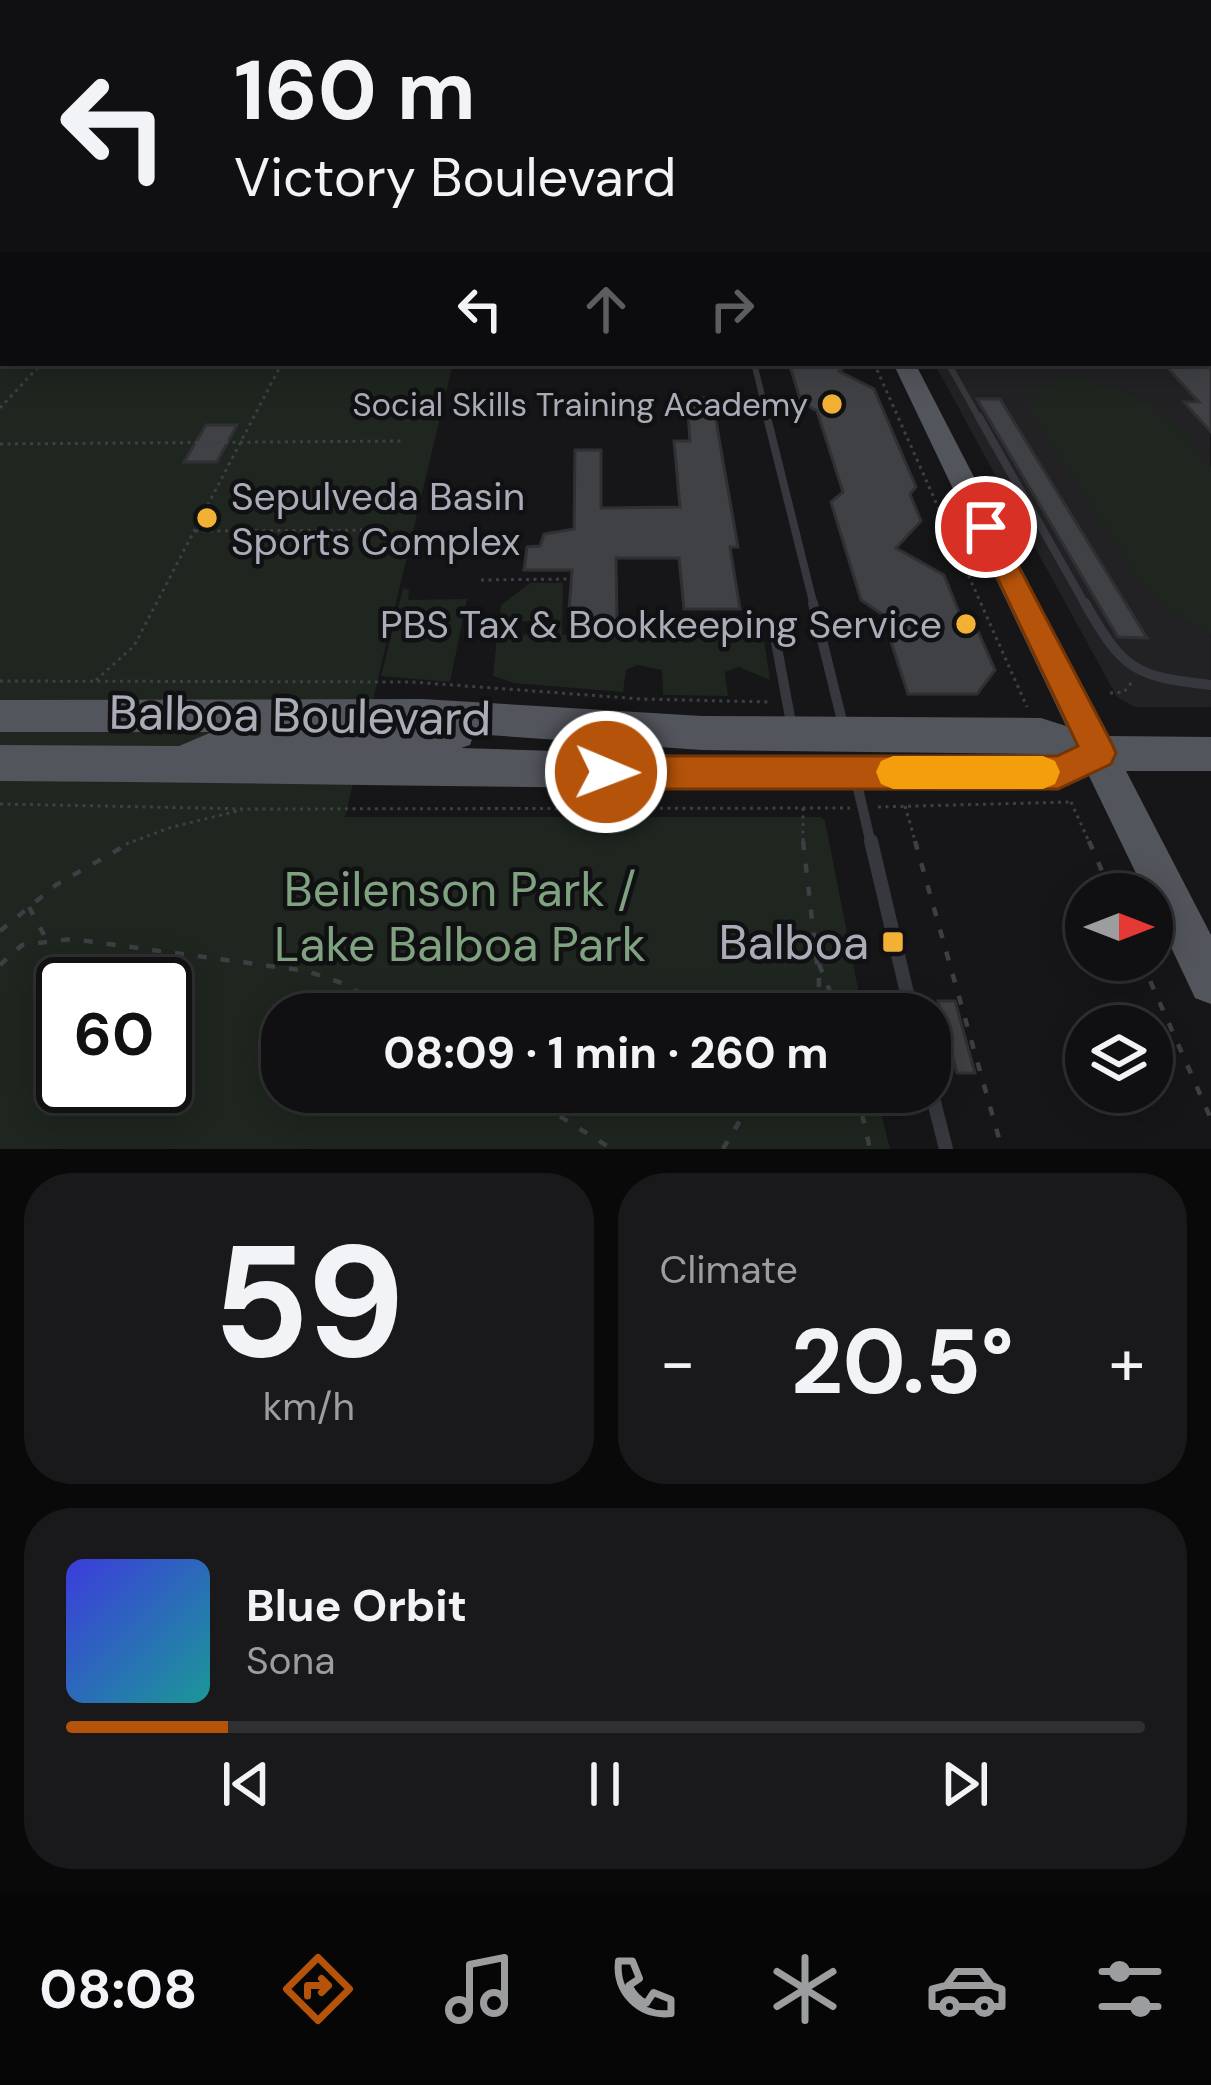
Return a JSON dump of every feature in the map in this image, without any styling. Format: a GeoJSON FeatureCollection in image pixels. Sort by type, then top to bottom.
{"type":"FeatureCollection","features":[{"type":"Feature","properties":{"kind":"main road"},"geometry":{"type":"LineString","coordinates":[[906,366],[1211,982]]}},
{"type":"Feature","properties":{"kind":"main road","name":"Balboa Boulevard"},"geometry":{"type":"LineString","coordinates":[[0,716],[355,726],[505,719],[668,732],[790,718],[845,734],[1041,735],[1099,753],[1211,754]]}},
{"type":"Feature","properties":{"kind":"main road"},"geometry":{"type":"LineString","coordinates":[[182,764],[233,740],[355,726],[442,739],[458,733]]}},
{"type":"Feature","properties":{"kind":"main road","name":"Balboa Boulevard"},"geometry":{"type":"LineString","coordinates":[[0,763],[1058,772],[1099,753]]}},
{"type":"Feature","properties":{"kind":"lane"},"geometry":{"type":"LineString","coordinates":[[755,366],[907,993]]}},
{"type":"Feature","properties":{"kind":"lane"},"geometry":{"type":"LineString","coordinates":[[950,366],[1111,650],[1171,684],[1211,686]]}},
{"type":"Feature","properties":{"kind":"lane"},"geometry":{"type":"LineString","coordinates":[[772,621],[790,718]]}},
{"type":"Feature","properties":{"kind":"lane"},"geometry":{"type":"LineString","coordinates":[[937,1113],[946,1149]]}},
{"type":"Feature","properties":{"kind":"path"},"geometry":{"type":"LineString","coordinates":[[0,408],[39,366]]}},
{"type":"Feature","properties":{"kind":"path"},"geometry":{"type":"LineString","coordinates":[[94,681],[134,646],[281,366]]}},
{"type":"Feature","properties":{"kind":"path"},"geometry":{"type":"LineString","coordinates":[[875,366],[1028,709]]}},
{"type":"Feature","properties":{"kind":"path"},"geometry":{"type":"LineString","coordinates":[[0,444],[404,442]]}},
{"type":"Feature","properties":{"kind":"path"},"geometry":{"type":"LineString","coordinates":[[194,531],[379,530]]}},
{"type":"Feature","properties":{"kind":"path"},"geometry":{"type":"LineString","coordinates":[[481,580],[568,579]]}},
{"type":"Feature","properties":{"kind":"path"},"geometry":{"type":"LineString","coordinates":[[1110,694],[1124,692],[1139,670]]}},
{"type":"Feature","properties":{"kind":"path"},"geometry":{"type":"LineString","coordinates":[[0,681],[412,682],[790,718]]}},
{"type":"Feature","properties":{"kind":"path"},"geometry":{"type":"LineString","coordinates":[[886,807],[1071,802],[1103,873]]}},
{"type":"Feature","properties":{"kind":"path"},"geometry":{"type":"LineString","coordinates":[[0,804],[838,808]]}},
{"type":"Feature","properties":{"kind":"path"},"geometry":{"type":"LineString","coordinates":[[904,804],[1001,1149]]}},
{"type":"Feature","properties":{"kind":"path"},"geometry":{"type":"LineString","coordinates":[[0,931],[78,867],[136,836],[249,808]]}},
{"type":"Feature","properties":{"kind":"path"},"geometry":{"type":"LineString","coordinates":[[803,808],[803,857],[818,993]]}},
{"type":"Feature","properties":{"kind":"path"},"geometry":{"type":"LineString","coordinates":[[28,905],[45,939]]}},
{"type":"Feature","properties":{"kind":"path"},"geometry":{"type":"LineString","coordinates":[[0,965],[22,945],[45,939],[102,941],[307,971],[359,993]]}},
{"type":"Feature","properties":{"kind":"path"},"geometry":{"type":"LineString","coordinates":[[817,963],[830,993]]}},
{"type":"Feature","properties":{"kind":"path"},"geometry":{"type":"LineString","coordinates":[[1150,981],[1211,1119]]}},
{"type":"Feature","properties":{"kind":"path"},"geometry":{"type":"LineString","coordinates":[[555,1113],[612,1149]]}},
{"type":"Feature","properties":{"kind":"path"},"geometry":{"type":"LineString","coordinates":[[723,1149],[742,1113]]}},
{"type":"Feature","properties":{"kind":"path"},"geometry":{"type":"LineString","coordinates":[[862,1113],[870,1149]]}},
{"type":"Feature","properties":{"kind":"shaded area"},"geometry":{"type":"Polygon","coordinates":[[[936,366],[1210,366],[1211,707],[1135,707],[1117,697],[936,366]]]}},
{"type":"Feature","properties":{"kind":"green space","name":"Beilenson Park / Lake Balboa Park"},"geometry":{"type":"Polygon","coordinates":[[[0,366],[452,366],[345,817],[821,817],[825,821],[859,993],[261,993],[261,1113],[881,1113],[890,1149],[0,1149],[0,366]]]}},
{"type":"Feature","properties":{"kind":"green space"},"geometry":{"type":"Polygon","coordinates":[[[1086,380],[1125,392],[1157,411],[1211,467],[1211,634],[1169,610],[1141,583],[1031,413],[1031,397],[1053,381],[1086,380]]]}},
{"type":"Feature","properties":{"kind":"green space"},"geometry":{"type":"Polygon","coordinates":[[[530,583],[563,583],[562,635],[763,634],[770,680],[739,667],[725,672],[728,696],[663,695],[662,670],[637,665],[626,670],[623,692],[514,683],[493,676],[497,637],[520,637],[534,630],[534,621],[499,622],[501,605],[530,583]]]}},
{"type":"Feature","properties":{"kind":"green space"},"geometry":{"type":"Polygon","coordinates":[[[403,588],[409,590],[408,600],[467,599],[450,682],[381,676],[403,588]]]}},
{"type":"Feature","properties":{"kind":"building"},"geometry":{"type":"Polygon","coordinates":[[[790,366],[845,366],[839,371],[874,389],[916,487],[910,494],[921,521],[896,548],[944,575],[959,612],[973,620],[995,670],[977,694],[908,694],[882,614],[861,600],[831,502],[843,492],[817,411],[801,402],[790,366]]]}},
{"type":"Feature","properties":{"kind":"building"},"geometry":{"type":"Polygon","coordinates":[[[1166,366],[1211,366],[1211,432],[1184,402],[1199,402],[1166,366]]]}},
{"type":"Feature","properties":{"kind":"building"},"geometry":{"type":"Polygon","coordinates":[[[687,398],[712,398],[738,547],[730,547],[740,609],[684,609],[679,558],[616,558],[617,623],[568,623],[572,570],[524,570],[527,547],[540,546],[544,534],[574,529],[575,450],[601,450],[601,508],[680,507],[674,441],[690,441],[687,398]]]}},
{"type":"Feature","properties":{"kind":"building"},"geometry":{"type":"Polygon","coordinates":[[[977,399],[1000,399],[1147,638],[1118,637],[977,399]]]}},
{"type":"Feature","properties":{"kind":"building"},"geometry":{"type":"Polygon","coordinates":[[[206,425],[237,425],[217,462],[184,462],[206,425]]]}},
{"type":"Feature","properties":{"kind":"building"},"geometry":{"type":"Polygon","coordinates":[[[951,1001],[955,1001],[975,1073],[957,1073],[951,1050],[951,1001]]]}},
{"type":"Feature","properties":{"kind":"slow traffic"},"geometry":{"type":"LineString","coordinates":[[893,772],[1043,772]]}},
{"type":"Feature","properties":{"kind":"place","name":"Social Skills Training Academy"},"geometry":{"type":"Point","coordinates":[832,404]}},
{"type":"Feature","properties":{"kind":"place","name":"Sepulveda Basin Sports Complex"},"geometry":{"type":"Point","coordinates":[207,518]}},
{"type":"Feature","properties":{"kind":"place","name":"PBS Tax & Bookkeeping Service"},"geometry":{"type":"Point","coordinates":[966,624]}},
{"type":"Feature","properties":{"kind":"place","name":"Balboa"},"geometry":{"type":"Point","coordinates":[893,942]}},
{"type":"Feature","properties":{"kind":"route"},"geometry":{"type":"LineString","coordinates":[[606,772],[1058,772],[1099,753],[986,527]]}}]}
